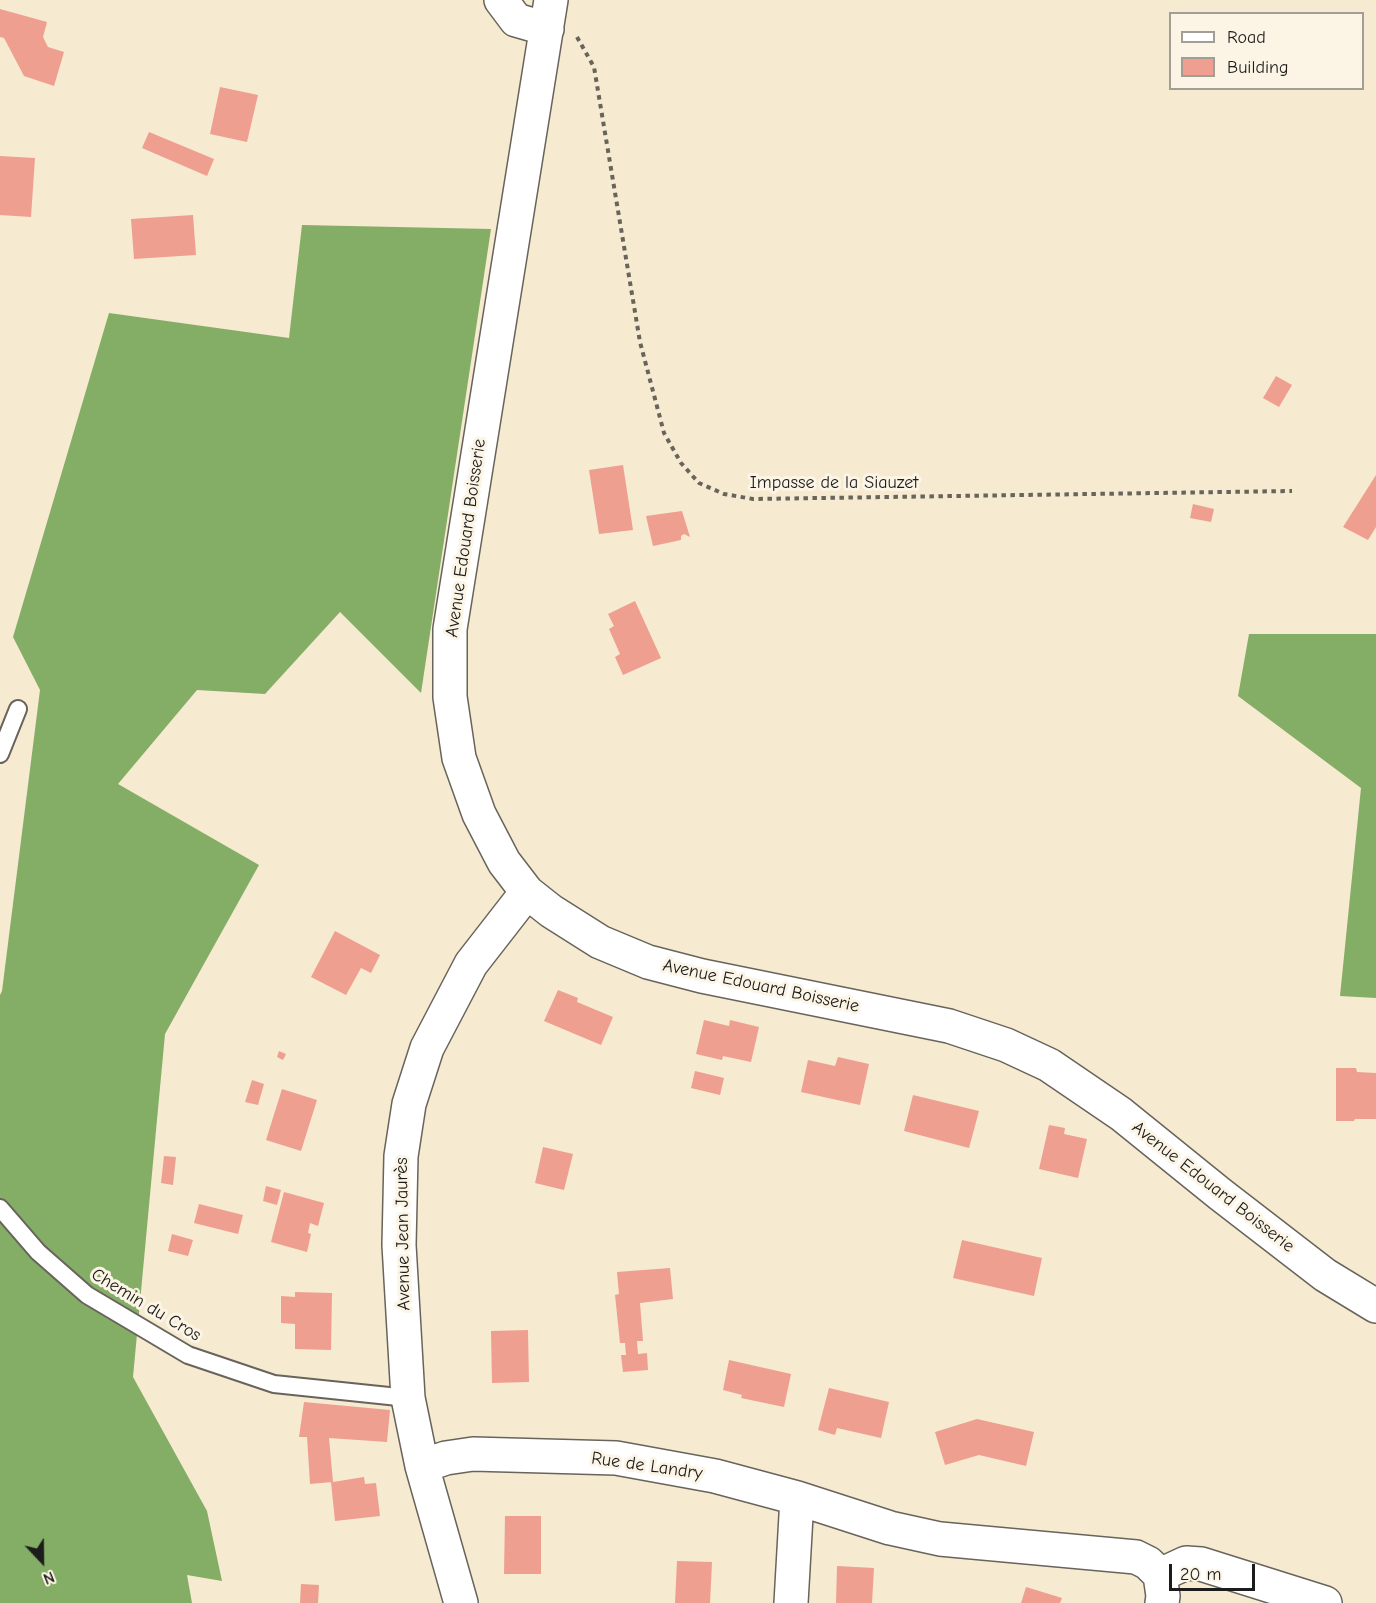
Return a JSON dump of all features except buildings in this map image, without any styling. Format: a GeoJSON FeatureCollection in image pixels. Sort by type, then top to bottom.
{"type":"FeatureCollection","features":[{"type":"Feature","properties":{"kind":"street"},"geometry":{"type":"LineString","coordinates":[[501,0],[516,20],[549,15]]}},
{"type":"Feature","properties":{"kind":"street","name":"Avenue Edouard Boisserie"},"geometry":{"type":"LineString","coordinates":[[549,15],[450,630],[450,697],[459,758],[478,814],[504,862],[527,892],[551,911],[600,942],[648,962],[702,976],[949,1026],[1006,1045],[1048,1065],[1121,1114],[1325,1275],[1376,1306]]}},
{"type":"Feature","properties":{"kind":"street","name":"Avenue Jean Jaurès"},"geometry":{"type":"LineString","coordinates":[[462,1603],[422,1466],[408,1398],[399,1245],[401,1156],[409,1104],[427,1048],[471,964],[527,892]]}},
{"type":"Feature","properties":{"kind":"street","name":"Rue de Landry"},"geometry":{"type":"LineString","coordinates":[[422,1466],[446,1458],[472,1454],[615,1458],[715,1476],[798,1498],[890,1528],[940,1539],[1136,1557],[1149,1563],[1161,1589]]}},
{"type":"Feature","properties":{"kind":"street"},"geometry":{"type":"LineString","coordinates":[[791,1603],[798,1498]]}},
{"type":"Feature","properties":{"kind":"street"},"geometry":{"type":"LineString","coordinates":[[1161,1589],[1186,1563],[1200,1564],[1325,1603]]}},
{"type":"Feature","properties":{"kind":"lane"},"geometry":{"type":"LineString","coordinates":[[0,754],[18,709]]}},
{"type":"Feature","properties":{"kind":"lane","name":"Chemin du Cros"},"geometry":{"type":"LineString","coordinates":[[0,1209],[38,1252],[87,1296],[188,1355],[274,1384],[408,1398]]}},
{"type":"Feature","properties":{"kind":"path","name":"Impasse de la Siauzet"},"geometry":{"type":"LineString","coordinates":[[549,15],[576,35],[594,67],[640,342],[664,433],[681,463],[699,483],[724,494],[753,499],[1292,491]]}},
{"type":"Feature","properties":{"kind":"green space"},"geometry":{"type":"Polygon","coordinates":[[[302,225],[491,229],[421,693],[340,612],[265,694],[197,690],[118,784],[259,865],[165,1034],[133,1377],[207,1511],[222,1581],[187,1575],[192,1603],[0,1603],[0,995],[40,690],[13,637],[109,313],[289,338],[302,225]]]}},
{"type":"Feature","properties":{"kind":"green space"},"geometry":{"type":"Polygon","coordinates":[[[1249,634],[1376,634],[1376,998],[1340,996],[1361,788],[1238,696],[1249,634]]]}}]}
